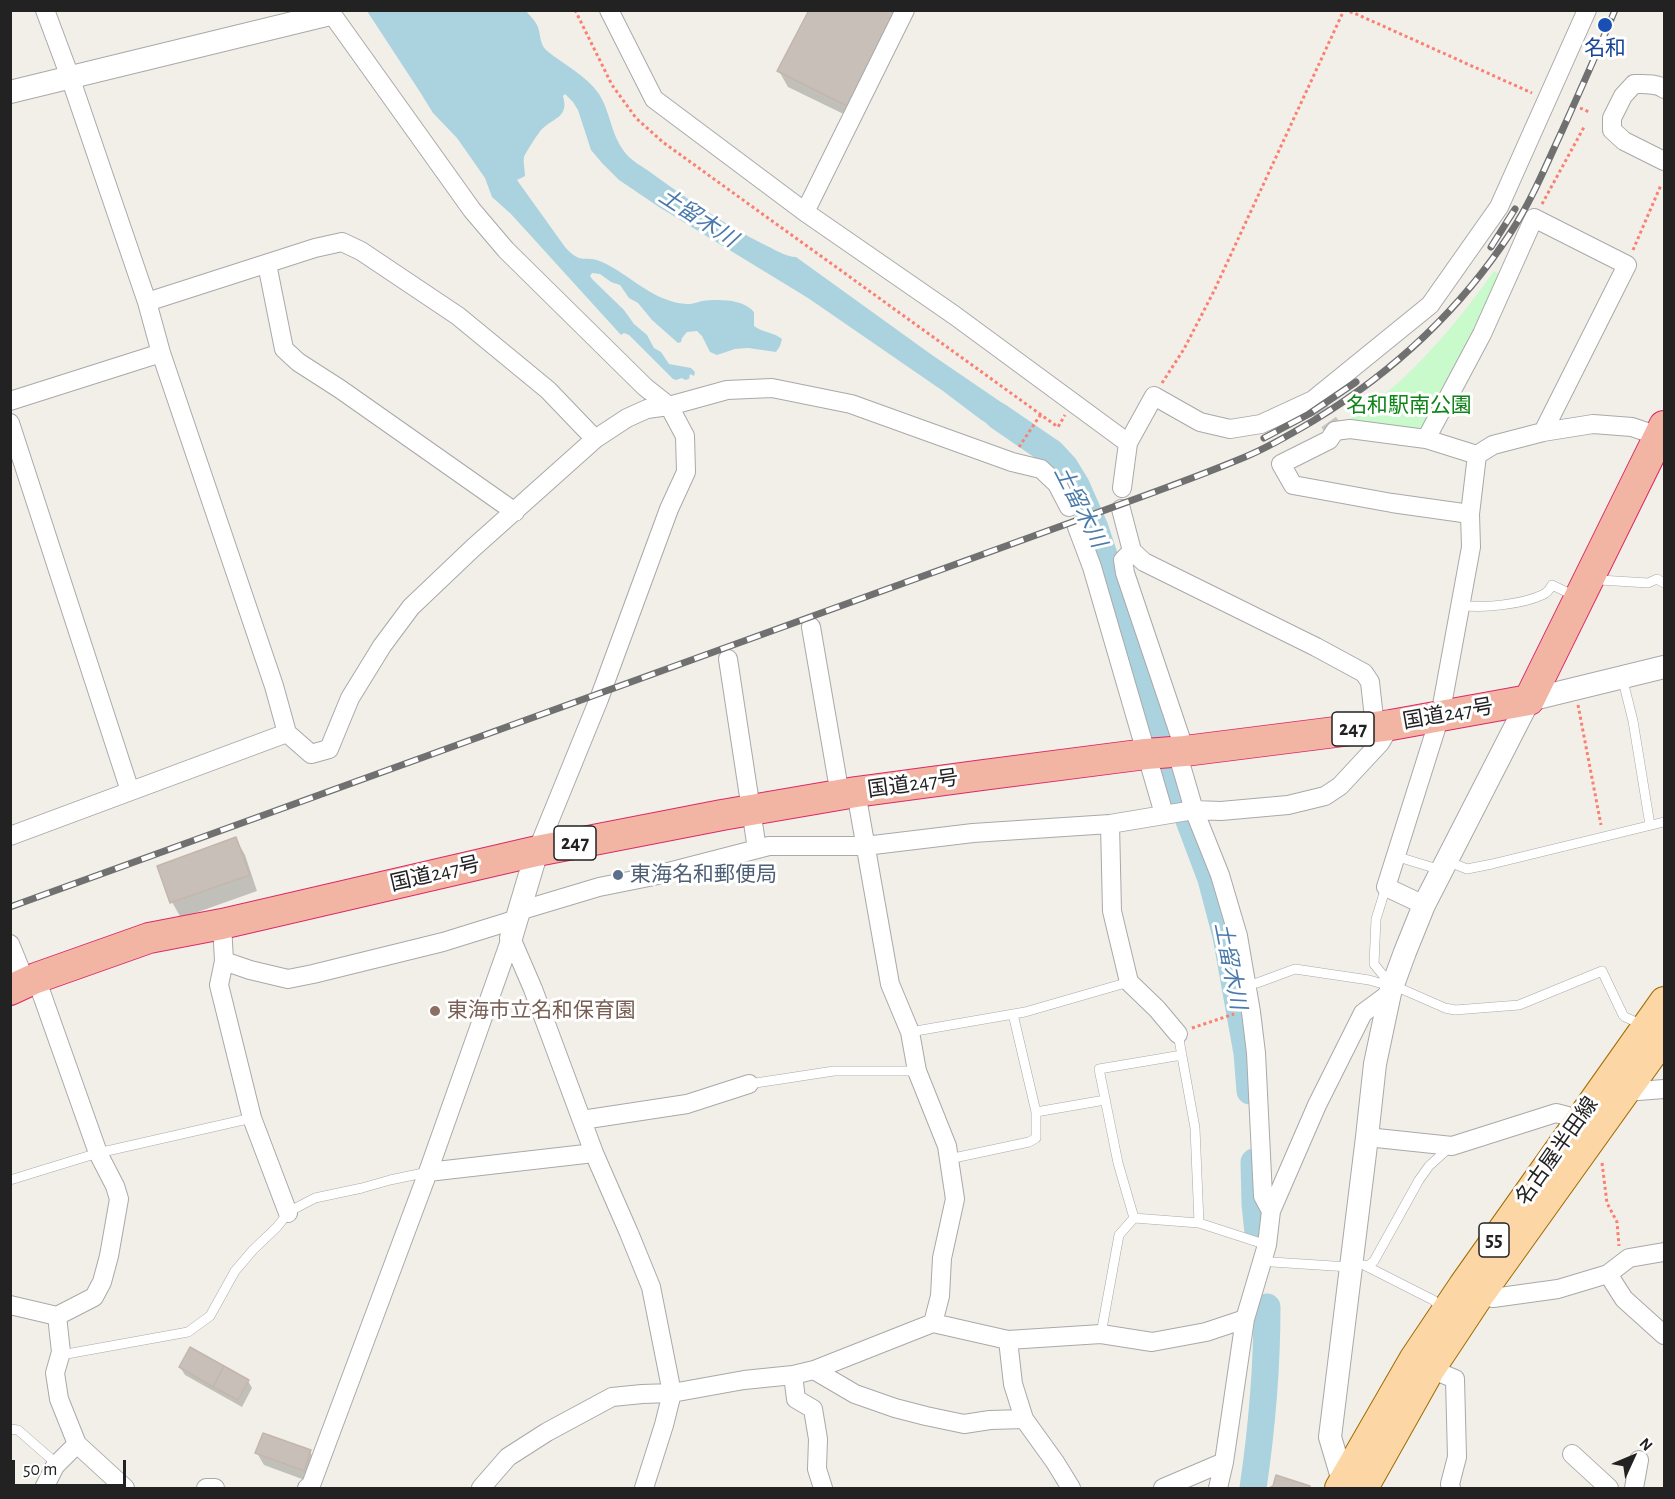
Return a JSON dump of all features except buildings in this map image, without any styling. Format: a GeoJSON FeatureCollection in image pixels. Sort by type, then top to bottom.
{"type":"FeatureCollection","features":[{"type":"Feature","properties":{"kind":"highway"},"geometry":{"type":"LineString","coordinates":[[1528,700],[1663,433]]}},
{"type":"Feature","properties":{"kind":"highway","name":"国道247号"},"geometry":{"type":"LineString","coordinates":[[24,984],[149,938],[222,924],[537,851],[751,810],[848,794],[1383,726],[1528,700]]}},
{"type":"Feature","properties":{"kind":"main road","name":"名古屋半田線"},"geometry":{"type":"LineString","coordinates":[[1349,1486],[1414,1358],[1579,1119],[1665,1001]]}},
{"type":"Feature","properties":{"kind":"main road","name":"名古屋半田線"},"geometry":{"type":"LineString","coordinates":[[1349,1486],[1480,1295],[1665,1038]]}},
{"type":"Feature","properties":{"kind":"street"},"geometry":{"type":"LineString","coordinates":[[45,10],[70,76],[147,302],[161,353],[274,686],[287,733],[311,754],[329,749],[350,698],[382,646],[411,607],[473,548],[596,439],[627,418],[647,409],[669,406],[728,390],[772,388],[851,404],[1012,462],[1041,469],[1057,484],[1069,507]]}},
{"type":"Feature","properties":{"kind":"street"},"geometry":{"type":"LineString","coordinates":[[609,10],[654,99],[805,212],[954,315],[1128,443]]}},
{"type":"Feature","properties":{"kind":"street"},"geometry":{"type":"LineString","coordinates":[[805,212],[906,10]]}},
{"type":"Feature","properties":{"kind":"street"},"geometry":{"type":"LineString","coordinates":[[1122,488],[1128,443],[1154,396],[1200,422],[1230,429],[1261,424],[1313,400],[1430,304],[1499,207],[1587,10]]}},
{"type":"Feature","properties":{"kind":"street"},"geometry":{"type":"LineString","coordinates":[[10,92],[329,12],[472,210],[506,250],[645,387],[669,406],[685,436],[686,472],[669,508],[601,693],[537,851],[516,923],[428,1172],[311,1485],[307,1488]]}},
{"type":"Feature","properties":{"kind":"street"},"geometry":{"type":"LineString","coordinates":[[1665,89],[1661,86],[1634,84],[1623,96],[1611,118],[1612,129],[1624,141],[1665,161]]}},
{"type":"Feature","properties":{"kind":"street"},"geometry":{"type":"LineString","coordinates":[[1426,439],[1482,334],[1534,218],[1627,265],[1543,432]]}},
{"type":"Feature","properties":{"kind":"street"},"geometry":{"type":"LineString","coordinates":[[147,302],[315,248],[342,242],[361,251],[458,316],[548,390],[596,439]]}},
{"type":"Feature","properties":{"kind":"street"},"geometry":{"type":"LineString","coordinates":[[267,264],[284,350],[515,512]]}},
{"type":"Feature","properties":{"kind":"street"},"geometry":{"type":"LineString","coordinates":[[10,401],[161,353]]}},
{"type":"Feature","properties":{"kind":"street"},"geometry":{"type":"LineString","coordinates":[[10,423],[130,791]]}},
{"type":"Feature","properties":{"kind":"street"},"geometry":{"type":"LineString","coordinates":[[1470,514],[1293,485],[1281,464],[1329,440],[1335,431],[1350,429],[1426,439],[1477,455],[1493,445],[1543,432],[1593,424],[1632,427],[1663,433]]}},
{"type":"Feature","properties":{"kind":"street"},"geometry":{"type":"LineString","coordinates":[[1424,905],[1386,887],[1440,716],[1471,547],[1470,514],[1477,455]]}},
{"type":"Feature","properties":{"kind":"street"},"geometry":{"type":"LineString","coordinates":[[224,961],[288,979],[313,974],[516,923],[599,887],[649,878],[769,846],[865,846],[973,833],[1110,824],[1194,810],[1221,811],[1288,805],[1325,796],[1340,786],[1380,743],[1383,726],[1370,682],[1364,673],[1144,562],[1132,551],[1121,509]]}},
{"type":"Feature","properties":{"kind":"street"},"geometry":{"type":"LineString","coordinates":[[1077,527],[1165,752],[1194,810],[1220,875],[1238,936],[1256,1053],[1263,1196],[1271,1211]]}},
{"type":"Feature","properties":{"kind":"street"},"geometry":{"type":"LineString","coordinates":[[1132,551],[1123,560],[1165,752],[1167,814]]}},
{"type":"Feature","properties":{"kind":"street"},"geometry":{"type":"LineString","coordinates":[[811,627],[848,794],[865,846],[890,984],[910,1032],[917,1071],[947,1146],[955,1199],[942,1258],[940,1296],[933,1323]]}},
{"type":"Feature","properties":{"kind":"street"},"geometry":{"type":"LineString","coordinates":[[728,659],[757,849]]}},
{"type":"Feature","properties":{"kind":"street"},"geometry":{"type":"LineString","coordinates":[[1349,1486],[1330,1437],[1357,1266],[1375,1064],[1391,990],[1424,905],[1528,700],[1665,667]]}},
{"type":"Feature","properties":{"kind":"street"},"geometry":{"type":"LineString","coordinates":[[10,836],[287,733]]}},
{"type":"Feature","properties":{"kind":"street"},"geometry":{"type":"LineString","coordinates":[[1110,824],[1112,911],[1129,982],[1157,1009],[1178,1034]]}},
{"type":"Feature","properties":{"kind":"street"},"geometry":{"type":"LineString","coordinates":[[516,923],[533,989],[594,1153],[651,1287],[672,1393],[647,1481],[634,1488]]}},
{"type":"Feature","properties":{"kind":"street"},"geometry":{"type":"LineString","coordinates":[[222,924],[224,961],[219,985],[252,1118],[288,1213]]}},
{"type":"Feature","properties":{"kind":"street"},"geometry":{"type":"LineString","coordinates":[[10,944],[24,984],[119,1198],[109,1256],[102,1282],[94,1297],[57,1316],[10,1305]]}},
{"type":"Feature","properties":{"kind":"street"},"geometry":{"type":"LineString","coordinates":[[1218,1488],[1224,1462],[1245,1319],[1265,1252],[1271,1211],[1317,1104],[1363,1013],[1391,990]]}},
{"type":"Feature","properties":{"kind":"street"},"geometry":{"type":"LineString","coordinates":[[582,1120],[687,1104],[749,1084]]}},
{"type":"Feature","properties":{"kind":"street"},"geometry":{"type":"LineString","coordinates":[[1368,1137],[1452,1146],[1556,1113],[1579,1119],[1625,1092],[1665,1089]]}},
{"type":"Feature","properties":{"kind":"street"},"geometry":{"type":"LineString","coordinates":[[428,1172],[594,1153]]}},
{"type":"Feature","properties":{"kind":"street"},"geometry":{"type":"LineString","coordinates":[[1480,1295],[1493,1298],[1558,1289],[1608,1274],[1629,1258],[1665,1252]]}},
{"type":"Feature","properties":{"kind":"street"},"geometry":{"type":"LineString","coordinates":[[1608,1274],[1624,1299],[1665,1335]]}},
{"type":"Feature","properties":{"kind":"street"},"geometry":{"type":"LineString","coordinates":[[57,1316],[61,1355],[55,1373],[59,1399],[77,1444],[121,1487]]}},
{"type":"Feature","properties":{"kind":"street"},"geometry":{"type":"LineString","coordinates":[[481,1488],[508,1457],[547,1432],[612,1397],[672,1393],[744,1380],[793,1375],[814,1370],[933,1323],[1008,1340],[1101,1334],[1152,1342],[1206,1332],[1245,1319]]}},
{"type":"Feature","properties":{"kind":"street"},"geometry":{"type":"LineString","coordinates":[[1008,1340],[1013,1384],[1024,1419],[1071,1488]]}},
{"type":"Feature","properties":{"kind":"street"},"geometry":{"type":"LineString","coordinates":[[1431,1369],[1455,1379],[1457,1457],[1451,1488]]}},
{"type":"Feature","properties":{"kind":"street"},"geometry":{"type":"LineString","coordinates":[[814,1370],[855,1394],[916,1413],[964,1424],[990,1420],[1024,1419]]}},
{"type":"Feature","properties":{"kind":"street"},"geometry":{"type":"LineString","coordinates":[[793,1375],[796,1399],[813,1409],[818,1439],[817,1469],[823,1488]]}},
{"type":"Feature","properties":{"kind":"street"},"geometry":{"type":"LineString","coordinates":[[44,1488],[57,1464],[77,1444]]}},
{"type":"Feature","properties":{"kind":"street"},"geometry":{"type":"LineString","coordinates":[[1572,1454],[1609,1488]]}},
{"type":"Feature","properties":{"kind":"street"},"geometry":{"type":"LineString","coordinates":[[1634,1488],[1639,1460]]}},
{"type":"Feature","properties":{"kind":"street"},"geometry":{"type":"LineString","coordinates":[[1163,1488],[1224,1462]]}},
{"type":"Feature","properties":{"kind":"street"},"geometry":{"type":"LineString","coordinates":[[206,1488],[216,1488]]}},
{"type":"Feature","properties":{"kind":"lane"},"geometry":{"type":"LineString","coordinates":[[1461,605],[1472,607],[1510,604],[1544,595],[1552,585],[1585,586],[1600,580],[1648,583],[1657,579],[1665,583]]}},
{"type":"Feature","properties":{"kind":"lane"},"geometry":{"type":"LineString","coordinates":[[1622,677],[1633,721],[1650,825]]}},
{"type":"Feature","properties":{"kind":"lane"},"geometry":{"type":"LineString","coordinates":[[1395,856],[1431,867],[1467,869],[1665,822]]}},
{"type":"Feature","properties":{"kind":"lane"},"geometry":{"type":"LineString","coordinates":[[1386,887],[1376,919],[1374,964],[1391,990]]}},
{"type":"Feature","properties":{"kind":"lane"},"geometry":{"type":"LineString","coordinates":[[1246,984],[1257,983],[1295,969],[1369,980],[1391,990],[1404,990],[1445,1008],[1464,1010],[1519,1005],[1602,971],[1623,1015],[1634,1021]]}},
{"type":"Feature","properties":{"kind":"lane"},"geometry":{"type":"LineString","coordinates":[[910,1032],[1025,1012],[1129,982]]}},
{"type":"Feature","properties":{"kind":"lane"},"geometry":{"type":"LineString","coordinates":[[949,1159],[1029,1142],[1036,1138],[1036,1112],[1013,1014]]}},
{"type":"Feature","properties":{"kind":"lane"},"geometry":{"type":"LineString","coordinates":[[1178,1034],[1195,1128],[1199,1223]]}},
{"type":"Feature","properties":{"kind":"lane"},"geometry":{"type":"LineString","coordinates":[[1134,1218],[1118,1163],[1099,1069],[1182,1055]]}},
{"type":"Feature","properties":{"kind":"lane"},"geometry":{"type":"LineString","coordinates":[[749,1084],[834,1071],[917,1071]]}},
{"type":"Feature","properties":{"kind":"lane"},"geometry":{"type":"LineString","coordinates":[[1036,1112],[1105,1100]]}},
{"type":"Feature","properties":{"kind":"lane"},"geometry":{"type":"LineString","coordinates":[[10,1180],[98,1154],[252,1118]]}},
{"type":"Feature","properties":{"kind":"lane"},"geometry":{"type":"LineString","coordinates":[[1134,1218],[1199,1223],[1265,1252],[1272,1262],[1357,1266],[1374,1261],[1419,1180],[1429,1166],[1452,1146]]}},
{"type":"Feature","properties":{"kind":"lane"},"geometry":{"type":"LineString","coordinates":[[61,1355],[188,1332],[210,1316],[235,1271],[253,1250],[278,1227],[288,1213],[315,1198],[428,1172]]}},
{"type":"Feature","properties":{"kind":"lane"},"geometry":{"type":"LineString","coordinates":[[1101,1334],[1119,1235],[1134,1218]]}},
{"type":"Feature","properties":{"kind":"lane"},"geometry":{"type":"LineString","coordinates":[[1357,1266],[1433,1300],[1446,1310]]}},
{"type":"Feature","properties":{"kind":"lane"},"geometry":{"type":"LineString","coordinates":[[10,1428],[18,1430],[57,1464]]}},
{"type":"Feature","properties":{"kind":"path"},"geometry":{"type":"LineString","coordinates":[[575,10],[612,85],[636,118],[664,143],[1058,427]]}},
{"type":"Feature","properties":{"kind":"path"},"geometry":{"type":"LineString","coordinates":[[1154,396],[1184,349],[1214,291],[1344,10],[1548,100]]}},
{"type":"Feature","properties":{"kind":"path"},"geometry":{"type":"LineString","coordinates":[[1580,108],[1588,112]]}},
{"type":"Feature","properties":{"kind":"path"},"geometry":{"type":"LineString","coordinates":[[1534,218],[1584,127]]}},
{"type":"Feature","properties":{"kind":"path"},"geometry":{"type":"LineString","coordinates":[[1627,265],[1661,185]]}},
{"type":"Feature","properties":{"kind":"path"},"geometry":{"type":"LineString","coordinates":[[1012,462],[1017,449],[1041,414]]}},
{"type":"Feature","properties":{"kind":"path"},"geometry":{"type":"LineString","coordinates":[[1575,688],[1603,837]]}},
{"type":"Feature","properties":{"kind":"path"},"geometry":{"type":"LineString","coordinates":[[1178,1034],[1231,1014]]}},
{"type":"Feature","properties":{"kind":"path"},"geometry":{"type":"LineString","coordinates":[[1602,1163],[1607,1203],[1617,1222],[1620,1256],[1624,1262]]}},
{"type":"Feature","properties":{"kind":"green space","name":"名和駅南公園"},"geometry":{"type":"Polygon","coordinates":[[[1494,271],[1500,275],[1425,429],[1417,431],[1350,419],[1392,388],[1437,344],[1494,271]]]}},
{"type":"Feature","properties":{"kind":"water"},"geometry":{"type":"Polygon","coordinates":[[[367,11],[526,11],[537,25],[546,50],[581,76],[599,94],[614,133],[628,156],[692,202],[736,229],[781,253],[796,257],[932,355],[1036,426],[1022,447],[808,298],[619,180],[591,150],[578,110],[565,94],[562,113],[542,129],[524,157],[525,176],[517,180],[565,247],[579,258],[596,260],[613,267],[643,288],[664,299],[688,304],[716,300],[737,302],[754,312],[754,326],[782,339],[776,352],[748,348],[735,349],[717,355],[710,352],[697,331],[687,332],[678,343],[652,320],[638,303],[629,298],[620,285],[600,274],[592,273],[590,276],[593,280],[647,335],[654,348],[661,352],[669,364],[691,368],[695,372],[694,376],[690,374],[689,379],[673,379],[629,335],[624,333],[621,335],[511,214],[492,197],[485,178],[457,138],[433,113],[367,11]]]}},
{"type":"Feature","properties":{"kind":"waterway","name":"土留木川"},"geometry":{"type":"LineString","coordinates":[[998,416],[1052,453],[1065,467],[1076,485],[1095,528],[1159,720],[1167,762],[1211,879],[1226,936],[1247,1053],[1250,1091]]}},
{"type":"Feature","properties":{"kind":"waterway","name":"土留木川"},"geometry":{"type":"LineString","coordinates":[[1254,1162],[1258,1233]]}},
{"type":"Feature","properties":{"kind":"waterway","name":"土留木川"},"geometry":{"type":"LineString","coordinates":[[1253,1488],[1263,1398],[1267,1307]]}},
{"type":"Feature","properties":{"kind":"tunnel"},"geometry":{"type":"LineString","coordinates":[[1313,400],[1335,431]]}},
{"type":"Feature","properties":{"kind":"railway"},"geometry":{"type":"LineString","coordinates":[[10,907],[1161,490],[1263,449],[1313,421],[1370,382],[1423,337],[1470,287],[1519,220],[1615,10]]}},
{"type":"Feature","properties":{"kind":"railway"},"geometry":{"type":"LineString","coordinates":[[1491,247],[1515,209]]}},
{"type":"Feature","properties":{"kind":"railway"},"geometry":{"type":"LineString","coordinates":[[1264,438],[1309,414],[1356,382]]}},
{"type":"Feature","properties":{"kind":"place","name":"名和"},"geometry":{"type":"Point","coordinates":[1605,25]}},
{"type":"Feature","properties":{"kind":"place","name":"東海名和郵便局"},"geometry":{"type":"Point","coordinates":[618,875]}},
{"type":"Feature","properties":{"kind":"place","name":"東海市立名和保育園"},"geometry":{"type":"Point","coordinates":[435,1011]}}]}
